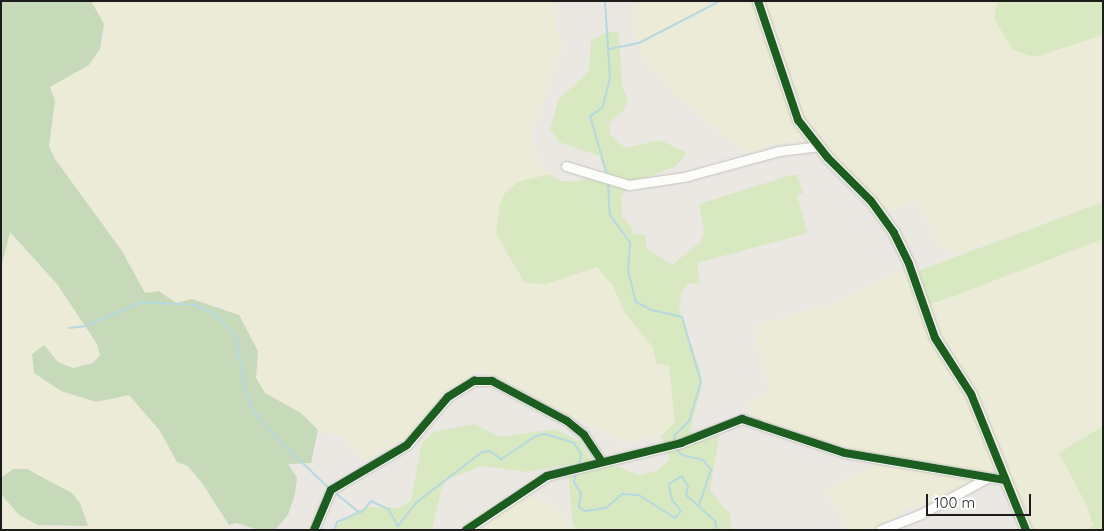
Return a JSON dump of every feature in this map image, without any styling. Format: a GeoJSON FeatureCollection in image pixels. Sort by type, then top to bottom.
{"type":"FeatureCollection","features":[{"type":"Feature","properties":{"kind":"street"},"geometry":{"type":"LineString","coordinates":[[758,1],[791,105],[818,146],[871,201],[894,233],[910,264],[935,338],[971,394],[1026,530]]}},
{"type":"Feature","properties":{"kind":"street"},"geometry":{"type":"LineString","coordinates":[[566,166],[608,181],[629,186],[684,177],[779,150],[818,146]]}},
{"type":"Feature","properties":{"kind":"street"},"geometry":{"type":"LineString","coordinates":[[314,530],[331,490],[407,445],[448,397],[474,381],[492,381],[567,421],[584,435],[601,460]]}},
{"type":"Feature","properties":{"kind":"street"},"geometry":{"type":"LineString","coordinates":[[466,530],[538,480],[601,460],[681,443],[736,420],[751,420],[845,453],[1005,480]]}},
{"type":"Feature","properties":{"kind":"street"},"geometry":{"type":"LineString","coordinates":[[880,530],[921,514],[987,478]]}},
{"type":"Feature","properties":{"kind":"green space"},"geometry":{"type":"Polygon","coordinates":[[[1,1],[91,1],[104,24],[100,49],[89,65],[50,87],[55,101],[49,146],[55,159],[122,251],[145,293],[159,291],[176,303],[192,299],[239,315],[258,351],[256,378],[265,393],[301,413],[318,430],[311,463],[288,464],[297,478],[295,494],[288,515],[276,529],[259,530],[236,523],[229,525],[202,483],[188,466],[177,462],[160,431],[129,395],[96,402],[61,391],[34,373],[32,354],[44,345],[58,362],[73,368],[93,363],[100,355],[97,344],[57,284],[10,232],[1,269],[1,1]]]}},
{"type":"Feature","properties":{"kind":"green space"},"geometry":{"type":"Polygon","coordinates":[[[91,1],[554,1],[556,28],[563,44],[531,136],[536,156],[549,174],[536,176],[502,247],[525,283],[546,284],[597,267],[613,286],[624,312],[652,346],[657,364],[669,365],[675,422],[663,435],[626,443],[481,372],[469,376],[444,392],[421,429],[364,462],[342,437],[318,430],[301,413],[265,393],[256,378],[258,351],[239,315],[207,303],[176,303],[167,295],[145,293],[122,251],[71,183],[49,146],[54,122],[49,87],[89,65],[104,38],[104,24],[91,1]]]}},
{"type":"Feature","properties":{"kind":"green space"},"geometry":{"type":"Polygon","coordinates":[[[637,1],[998,1],[994,19],[1035,57],[1103,35],[1103,202],[957,254],[937,246],[928,220],[914,200],[884,214],[814,138],[772,145],[747,154],[678,97],[644,60],[631,24],[637,1]]]}},
{"type":"Feature","properties":{"kind":"green space"},"geometry":{"type":"Polygon","coordinates":[[[998,1],[1103,1],[1103,35],[1035,57],[1013,50],[994,19],[998,1]]]}},
{"type":"Feature","properties":{"kind":"green space"},"geometry":{"type":"Polygon","coordinates":[[[608,32],[619,32],[622,86],[628,100],[623,111],[609,123],[610,134],[625,148],[660,140],[687,153],[675,167],[639,180],[621,195],[622,216],[633,229],[632,234],[646,235],[646,247],[672,265],[701,241],[704,231],[699,204],[791,175],[797,175],[803,193],[797,196],[808,233],[697,263],[700,284],[689,283],[682,292],[679,308],[701,373],[701,389],[690,431],[694,435],[720,431],[710,490],[730,514],[732,530],[578,530],[573,525],[567,465],[528,472],[482,466],[447,480],[442,487],[432,530],[332,530],[349,515],[366,507],[399,508],[411,500],[422,443],[433,432],[474,424],[500,437],[555,429],[580,442],[591,461],[596,459],[640,475],[656,471],[670,459],[661,436],[675,422],[669,365],[657,364],[652,346],[624,312],[613,286],[597,267],[546,284],[525,283],[496,234],[500,204],[505,193],[518,182],[549,174],[560,181],[577,181],[605,173],[599,156],[559,142],[550,129],[558,100],[589,71],[591,40],[608,32]]]}},
{"type":"Feature","properties":{"kind":"green space"},"geometry":{"type":"Polygon","coordinates":[[[1103,202],[1103,239],[938,302],[918,305],[907,275],[1103,202]]]}},
{"type":"Feature","properties":{"kind":"green space"},"geometry":{"type":"Polygon","coordinates":[[[9,231],[57,284],[99,350],[99,359],[73,368],[58,362],[51,352],[39,379],[96,402],[129,395],[160,431],[170,452],[202,483],[231,530],[1,530],[1,494],[38,525],[75,529],[80,503],[71,493],[27,469],[13,469],[1,478],[1,269],[9,231]]]}},
{"type":"Feature","properties":{"kind":"green space"},"geometry":{"type":"Polygon","coordinates":[[[1103,239],[1103,426],[1059,453],[1087,506],[1093,525],[1087,530],[1029,530],[1009,478],[992,471],[923,506],[910,508],[874,530],[849,530],[825,490],[877,463],[750,416],[746,404],[771,393],[753,327],[847,298],[905,269],[938,302],[1103,239]]]}},
{"type":"Feature","properties":{"kind":"green space"},"geometry":{"type":"Polygon","coordinates":[[[1103,426],[1103,530],[1087,530],[1093,525],[1087,506],[1059,453],[1103,426]]]}},
{"type":"Feature","properties":{"kind":"green space"},"geometry":{"type":"Polygon","coordinates":[[[13,469],[27,469],[72,493],[80,503],[88,526],[38,525],[19,515],[1,494],[1,478],[13,469]]]}},
{"type":"Feature","properties":{"kind":"green space"},"geometry":{"type":"Polygon","coordinates":[[[518,493],[549,502],[578,530],[457,530],[498,500],[518,493]]]}},
{"type":"Feature","properties":{"kind":"waterway"},"geometry":{"type":"LineString","coordinates":[[605,1],[610,79],[602,108],[590,116],[607,175]]}},
{"type":"Feature","properties":{"kind":"waterway"},"geometry":{"type":"LineString","coordinates":[[610,49],[639,43],[720,1]]}},
{"type":"Feature","properties":{"kind":"waterway"},"geometry":{"type":"LineString","coordinates":[[608,182],[610,215],[630,243],[628,271],[636,302],[652,310],[682,317],[701,382],[689,421],[675,435],[674,442]]}},
{"type":"Feature","properties":{"kind":"waterway"},"geometry":{"type":"LineString","coordinates":[[69,328],[85,326],[142,302],[195,305],[215,314],[236,337],[245,390],[253,410],[273,435],[330,489]]}},
{"type":"Feature","properties":{"kind":"waterway"},"geometry":{"type":"LineString","coordinates":[[334,530],[337,522],[363,511],[371,501],[388,509],[398,526],[417,502],[482,452],[490,451],[501,459],[536,436],[545,434],[574,443],[581,454],[579,464]]}},
{"type":"Feature","properties":{"kind":"waterway"},"geometry":{"type":"LineString","coordinates":[[675,447],[682,455],[703,460],[711,470],[699,505]]}},
{"type":"Feature","properties":{"kind":"waterway"},"geometry":{"type":"LineString","coordinates":[[576,473],[574,482],[581,493],[579,507],[585,511],[606,508],[622,494],[639,495],[675,518],[681,511],[672,500],[669,484],[682,476],[688,487],[686,495],[715,521],[717,530]]}},
{"type":"Feature","properties":{"kind":"waterway"},"geometry":{"type":"LineString","coordinates":[[334,492],[359,512]]}},
{"type":"Feature","properties":{"kind":"cycle path"},"geometry":{"type":"LineString","coordinates":[[758,1],[798,120],[828,158],[871,201],[894,233],[909,264],[935,338],[971,394],[1026,530]]}},
{"type":"Feature","properties":{"kind":"cycle path"},"geometry":{"type":"LineString","coordinates":[[314,530],[331,490],[407,445],[448,397],[474,381],[492,381],[567,421],[584,435],[601,460]]}},
{"type":"Feature","properties":{"kind":"cycle path"},"geometry":{"type":"LineString","coordinates":[[466,530],[547,476],[681,443],[742,419],[845,453],[1005,480]]}}]}
